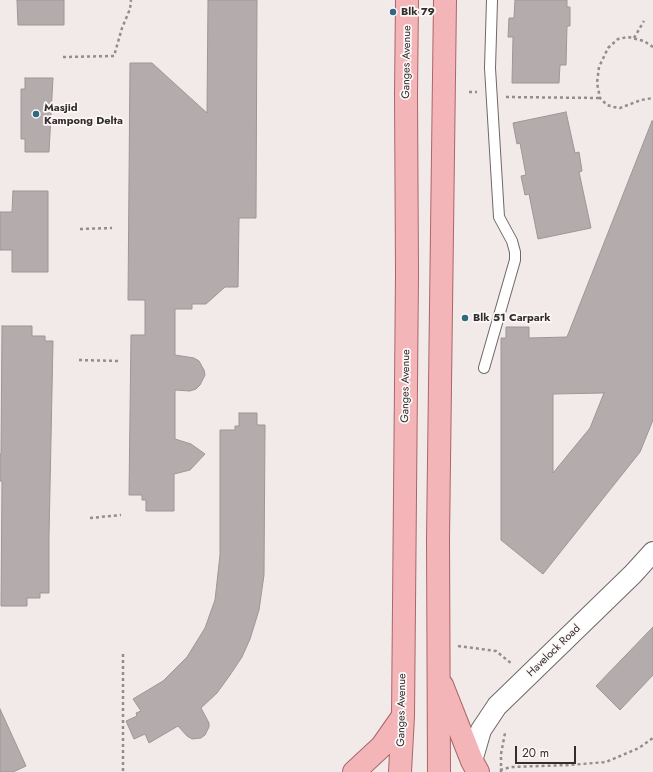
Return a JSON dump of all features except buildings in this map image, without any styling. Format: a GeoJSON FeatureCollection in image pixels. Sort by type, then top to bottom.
{"type":"FeatureCollection","features":[{"type":"Feature","properties":{"kind":"main road","name":"Ganges Avenue"},"geometry":{"type":"LineString","coordinates":[[400,772],[403,716],[407,274],[407,0]]}},
{"type":"Feature","properties":{"kind":"main road"},"geometry":{"type":"LineString","coordinates":[[439,772],[438,539],[445,0]]}},
{"type":"Feature","properties":{"kind":"main road"},"geometry":{"type":"LineString","coordinates":[[438,675],[475,767]]}},
{"type":"Feature","properties":{"kind":"main road"},"geometry":{"type":"LineString","coordinates":[[354,772],[382,746],[403,716]]}},
{"type":"Feature","properties":{"kind":"street","name":"Havelock Road"},"geometry":{"type":"LineString","coordinates":[[475,767],[481,730],[497,706],[633,574],[653,552]]}},
{"type":"Feature","properties":{"kind":"lane"},"geometry":{"type":"LineString","coordinates":[[484,368],[515,260],[515,252],[512,241],[499,216],[490,68],[492,0]]}},
{"type":"Feature","properties":{"kind":"path"},"geometry":{"type":"LineString","coordinates":[[63,58],[114,56],[122,28],[130,8],[131,0]]}},
{"type":"Feature","properties":{"kind":"path"},"geometry":{"type":"LineString","coordinates":[[634,38],[644,21]]}},
{"type":"Feature","properties":{"kind":"path"},"geometry":{"type":"LineString","coordinates":[[653,47],[644,40],[628,37],[618,39],[608,48],[599,67],[597,83],[600,98],[607,105],[620,108],[641,100],[653,98]]}},
{"type":"Feature","properties":{"kind":"path"},"geometry":{"type":"LineString","coordinates":[[492,96],[600,98]]}},
{"type":"Feature","properties":{"kind":"path"},"geometry":{"type":"LineString","coordinates":[[80,229],[112,228]]}},
{"type":"Feature","properties":{"kind":"path"},"geometry":{"type":"LineString","coordinates":[[79,360],[118,361]]}},
{"type":"Feature","properties":{"kind":"path"},"geometry":{"type":"LineString","coordinates":[[90,518],[121,515]]}},
{"type":"Feature","properties":{"kind":"path"},"geometry":{"type":"LineString","coordinates":[[438,643],[496,651],[517,668]]}},
{"type":"Feature","properties":{"kind":"path"},"geometry":{"type":"LineString","coordinates":[[123,654],[123,772]]}},
{"type":"Feature","properties":{"kind":"path"},"geometry":{"type":"LineString","coordinates":[[500,770],[511,767],[606,762],[639,748],[653,738]]}},
{"type":"Feature","properties":{"kind":"place","name":"Blk 79"},"geometry":{"type":"Point","coordinates":[393,12]}},
{"type":"Feature","properties":{"kind":"place","name":"Masjid Kampong Delta"},"geometry":{"type":"Point","coordinates":[36,114]}},
{"type":"Feature","properties":{"kind":"place","name":"Blk 51 Carpark"},"geometry":{"type":"Point","coordinates":[465,318]}}]}
